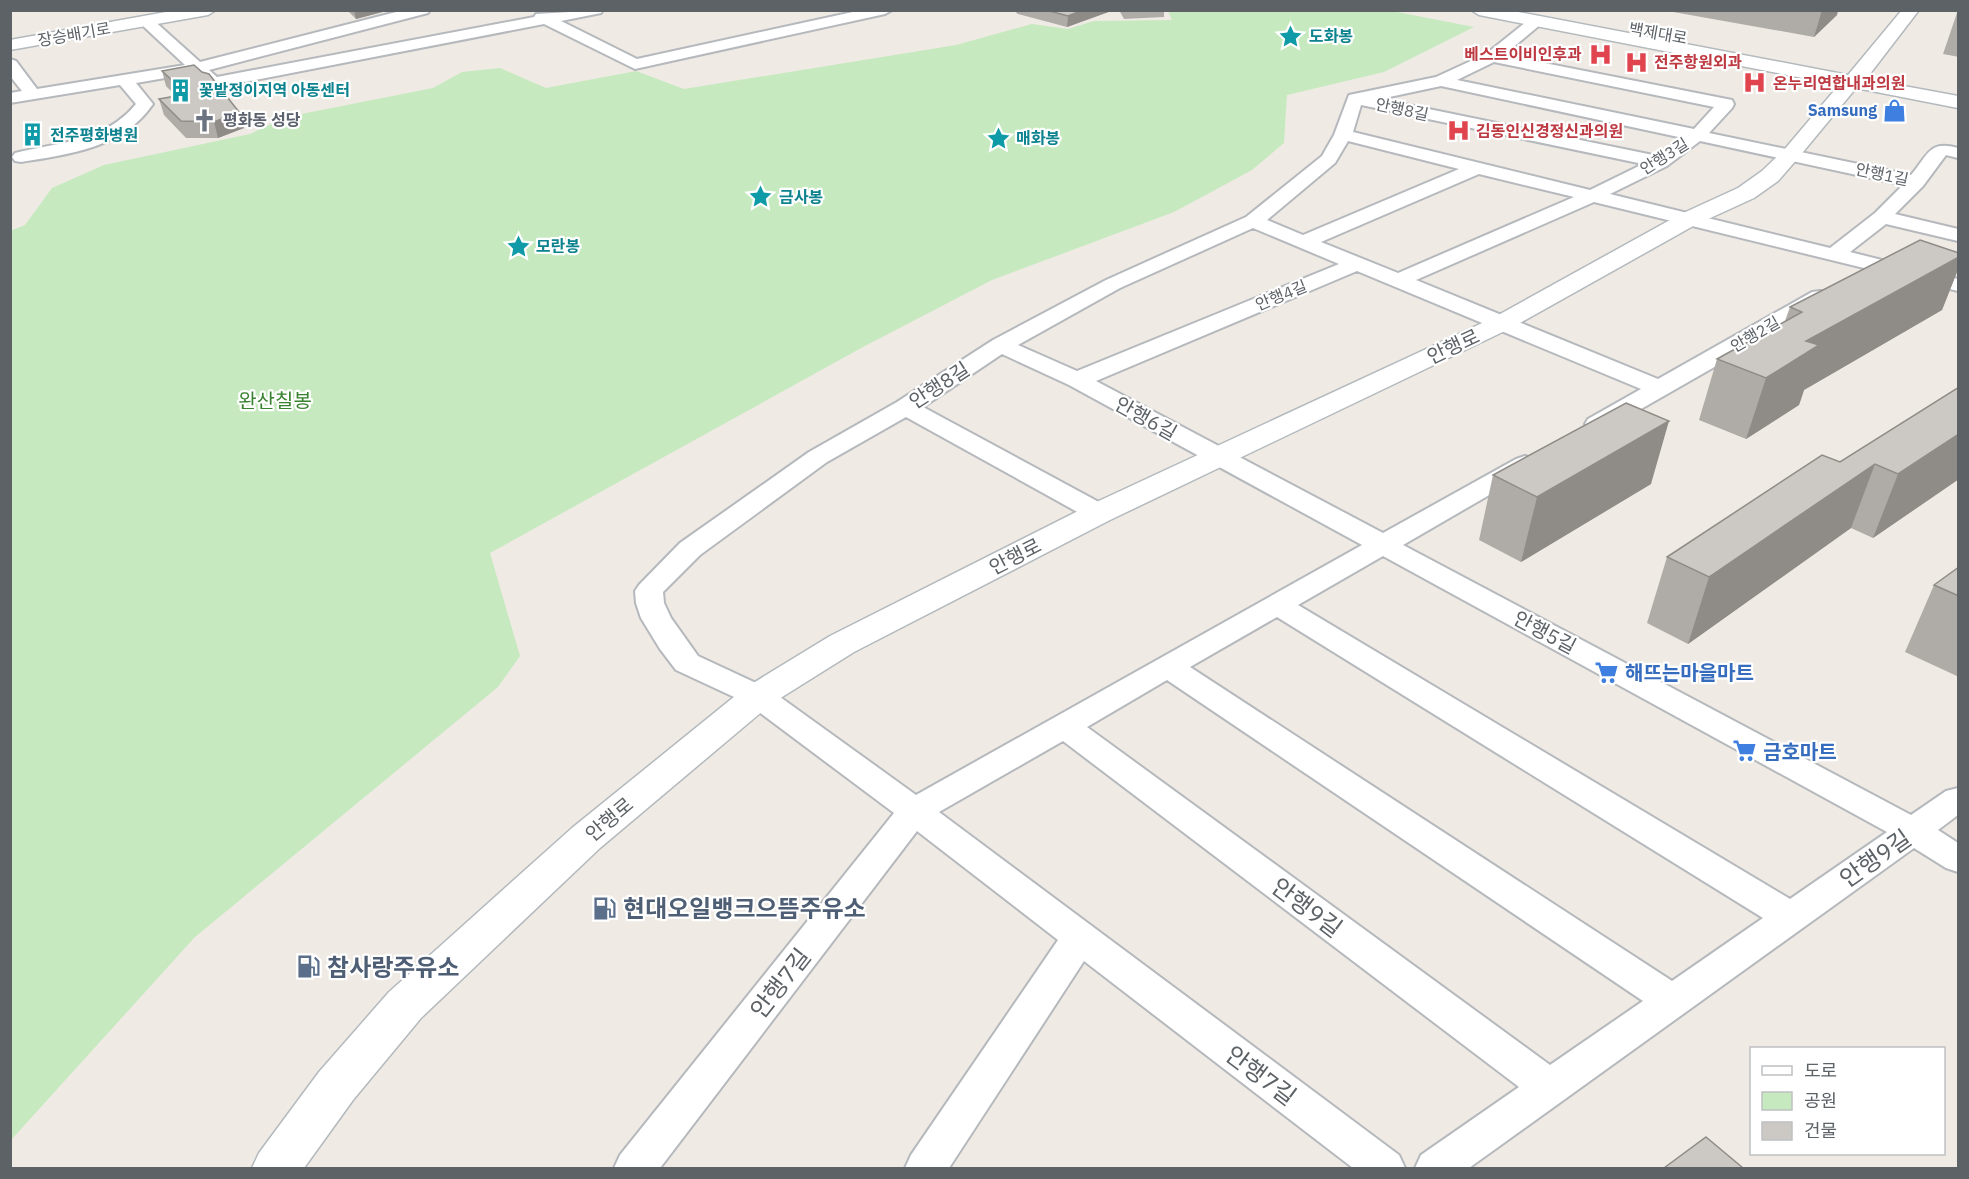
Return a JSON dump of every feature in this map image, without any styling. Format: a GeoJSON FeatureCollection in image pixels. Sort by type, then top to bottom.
{"type":"FeatureCollection","features":[{"type":"Feature","properties":{"kind":"street","name":"장승배기로"},"geometry":{"type":"LineString","coordinates":[[10,36],[166,10]]}},
{"type":"Feature","properties":{"kind":"street","name":"장승배기로"},"geometry":{"type":"LineString","coordinates":[[10,45],[208,10]]}},
{"type":"Feature","properties":{"kind":"street"},"geometry":{"type":"LineString","coordinates":[[10,98],[196,68],[423,10]]}},
{"type":"Feature","properties":{"kind":"street"},"geometry":{"type":"LineString","coordinates":[[528,10],[636,64],[885,10]]}},
{"type":"Feature","properties":{"kind":"street"},"geometry":{"type":"LineString","coordinates":[[146,21],[214,83],[596,10]]}},
{"type":"Feature","properties":{"kind":"street","name":"백제대로"},"geometry":{"type":"LineString","coordinates":[[1479,10],[1535,16],[1857,76],[1959,89]]}},
{"type":"Feature","properties":{"kind":"street","name":"안행로"},"geometry":{"type":"LineString","coordinates":[[276,1168],[336,1086],[405,1005],[586,838],[758,696],[842,644],[1099,513],[1502,323],[1687,220],[1746,193],[1770,176],[1791,154],[1911,10]]}},
{"type":"Feature","properties":{"kind":"street","name":"안행8길"},"geometry":{"type":"LineString","coordinates":[[1355,99],[1442,81],[1492,57],[1535,16]]}},
{"type":"Feature","properties":{"kind":"street","name":"안행3길"},"geometry":{"type":"LineString","coordinates":[[1397,280],[1592,196],[1661,162],[1698,135],[1726,104],[1492,57]]}},
{"type":"Feature","properties":{"kind":"street"},"geometry":{"type":"LineString","coordinates":[[10,64],[32,94]]}},
{"type":"Feature","properties":{"kind":"street","name":"백제대로"},"geometry":{"type":"LineString","coordinates":[[1857,76],[1959,102]]}},
{"type":"Feature","properties":{"kind":"street"},"geometry":{"type":"LineString","coordinates":[[21,157],[90,143],[127,125],[137,117],[145,104],[124,79]]}},
{"type":"Feature","properties":{"kind":"street","name":"안행8길"},"geometry":{"type":"LineString","coordinates":[[1442,81],[1791,154]]}},
{"type":"Feature","properties":{"kind":"street","name":"안행8길"},"geometry":{"type":"LineString","coordinates":[[758,696],[687,663],[670,642],[656,618],[650,603],[649,591],[669,568],[709,535],[818,457],[906,407],[1001,345],[1113,284],[1253,221],[1329,159],[1343,135],[1355,99]]}},
{"type":"Feature","properties":{"kind":"street","name":"안행8길"},"geometry":{"type":"LineString","coordinates":[[1355,99],[1661,162]]}},
{"type":"Feature","properties":{"kind":"street"},"geometry":{"type":"LineString","coordinates":[[1343,135],[1959,285]]}},
{"type":"Feature","properties":{"kind":"street","name":"안행1길"},"geometry":{"type":"LineString","coordinates":[[1791,154],[1916,182],[1942,149],[1959,153]]}},
{"type":"Feature","properties":{"kind":"street"},"geometry":{"type":"LineString","coordinates":[[1303,242],[1479,167]]}},
{"type":"Feature","properties":{"kind":"street"},"geometry":{"type":"LineString","coordinates":[[1834,255],[1882,217],[1916,182]]}},
{"type":"Feature","properties":{"kind":"street"},"geometry":{"type":"LineString","coordinates":[[1882,217],[1959,235]]}},
{"type":"Feature","properties":{"kind":"street"},"geometry":{"type":"LineString","coordinates":[[1253,221],[1659,388]]}},
{"type":"Feature","properties":{"kind":"street","name":"안행4길"},"geometry":{"type":"LineString","coordinates":[[1205,327],[1357,264]]}},
{"type":"Feature","properties":{"kind":"street","name":"안행2길"},"geometry":{"type":"LineString","coordinates":[[1383,545],[1876,265]]}},
{"type":"Feature","properties":{"kind":"street","name":"안행6길"},"geometry":{"type":"LineString","coordinates":[[1077,380],[1205,327]]}},
{"type":"Feature","properties":{"kind":"street","name":"안행6길"},"geometry":{"type":"LineString","coordinates":[[1001,345],[1077,380],[1216,456]]}},
{"type":"Feature","properties":{"kind":"street"},"geometry":{"type":"LineString","coordinates":[[906,407],[1099,513]]}},
{"type":"Feature","properties":{"kind":"street","name":"안행5길"},"geometry":{"type":"LineString","coordinates":[[1216,456],[1913,831],[1959,859]]}},
{"type":"Feature","properties":{"kind":"street"},"geometry":{"type":"LineString","coordinates":[[1383,545],[1278,605],[1791,917]]}},
{"type":"Feature","properties":{"kind":"street","name":"안행7길"},"geometry":{"type":"LineString","coordinates":[[640,1162],[915,811],[1278,605]]}},
{"type":"Feature","properties":{"kind":"street"},"geometry":{"type":"LineString","coordinates":[[1168,667],[1673,1001]]}},
{"type":"Feature","properties":{"kind":"street","name":"안행7길"},"geometry":{"type":"LineString","coordinates":[[758,696],[915,811],[1384,1168]]}},
{"type":"Feature","properties":{"kind":"street","name":"안행9길"},"geometry":{"type":"LineString","coordinates":[[1064,726],[1550,1088]]}},
{"type":"Feature","properties":{"kind":"street","name":"안행9길"},"geometry":{"type":"LineString","coordinates":[[1436,1168],[1959,799]]}},
{"type":"Feature","properties":{"kind":"street"},"geometry":{"type":"LineString","coordinates":[[926,1168],[1080,937]]}},
{"type":"Feature","properties":{"kind":"green space","name":"완산칠봉"},"geometry":{"type":"Polygon","coordinates":[[[1168,11],[1392,11],[1474,27],[1384,72],[1287,95],[1284,143],[1252,170],[1174,212],[992,280],[863,347],[490,553],[520,656],[498,687],[195,937],[11,1140],[10,231],[25,225],[52,188],[104,165],[250,134],[286,117],[433,88],[462,72],[500,68],[546,88],[636,71],[684,89],[956,45],[1032,24],[1068,29],[1094,21],[1172,20],[1168,11]]]}},
{"type":"Feature","properties":{"kind":"building"},"geometry":{"type":"Polygon","coordinates":[[[1046,10],[1083,10],[1068,16],[1046,10]]]}},
{"type":"Feature","properties":{"kind":"building"},"geometry":{"type":"Polygon","coordinates":[[[194,65],[202,72],[209,74],[239,112],[214,122],[181,121],[159,99],[187,94],[162,71],[194,65]]]}},
{"type":"Feature","properties":{"kind":"building"},"geometry":{"type":"Polygon","coordinates":[[[1920,240],[1959,253],[1959,257],[1806,341],[1819,345],[1766,378],[1717,359],[1802,312],[1790,307],[1920,240]]]}},
{"type":"Feature","properties":{"kind":"building"},"geometry":{"type":"Polygon","coordinates":[[[1959,387],[1959,434],[1898,474],[1875,464],[1709,577],[1667,557],[1822,455],[1840,462],[1959,387]]]}},
{"type":"Feature","properties":{"kind":"building"},"geometry":{"type":"Polygon","coordinates":[[[1626,403],[1669,421],[1537,497],[1493,475],[1626,403]]]}},
{"type":"Feature","properties":{"kind":"building"},"geometry":{"type":"Polygon","coordinates":[[[1959,567],[1959,596],[1934,585],[1959,567]]]}},
{"type":"Feature","properties":{"kind":"building"},"geometry":{"type":"Polygon","coordinates":[[[1706,1137],[1743,1168],[1664,1168],[1706,1137]]]}},
{"type":"Feature","properties":{"kind":"place","name":"도화봉"},"geometry":{"type":"Point","coordinates":[1291,36]}},
{"type":"Feature","properties":{"kind":"place","name":"베스트이비인후과"},"geometry":{"type":"Point","coordinates":[1600,54]}},
{"type":"Feature","properties":{"kind":"place","name":"전주항원외과"},"geometry":{"type":"Point","coordinates":[1636,62]}},
{"type":"Feature","properties":{"kind":"place","name":"온누리연합내과의원"},"geometry":{"type":"Point","coordinates":[1755,83]}},
{"type":"Feature","properties":{"kind":"place","name":"꽃밭정이지역 아동센터"},"geometry":{"type":"Point","coordinates":[181,90]}},
{"type":"Feature","properties":{"kind":"place","name":"Samsung"},"geometry":{"type":"Point","coordinates":[1895,110]}},
{"type":"Feature","properties":{"kind":"place","name":"평화동 성당"},"geometry":{"type":"Point","coordinates":[205,120]}},
{"type":"Feature","properties":{"kind":"place","name":"김동인신경정신과의원"},"geometry":{"type":"Point","coordinates":[1458,131]}},
{"type":"Feature","properties":{"kind":"place","name":"전주평화병원"},"geometry":{"type":"Point","coordinates":[32,135]}},
{"type":"Feature","properties":{"kind":"place","name":"매화봉"},"geometry":{"type":"Point","coordinates":[998,138]}},
{"type":"Feature","properties":{"kind":"place","name":"금사봉"},"geometry":{"type":"Point","coordinates":[761,197]}},
{"type":"Feature","properties":{"kind":"place","name":"모란봉"},"geometry":{"type":"Point","coordinates":[518,246]}},
{"type":"Feature","properties":{"kind":"place","name":"해뜨는마을마트"},"geometry":{"type":"Point","coordinates":[1607,672]}},
{"type":"Feature","properties":{"kind":"place","name":"금호마트"},"geometry":{"type":"Point","coordinates":[1745,751]}},
{"type":"Feature","properties":{"kind":"place","name":"현대오일뱅크으뜸주유소"},"geometry":{"type":"Point","coordinates":[605,908]}},
{"type":"Feature","properties":{"kind":"place","name":"참사랑주유소"},"geometry":{"type":"Point","coordinates":[309,967]}}]}
